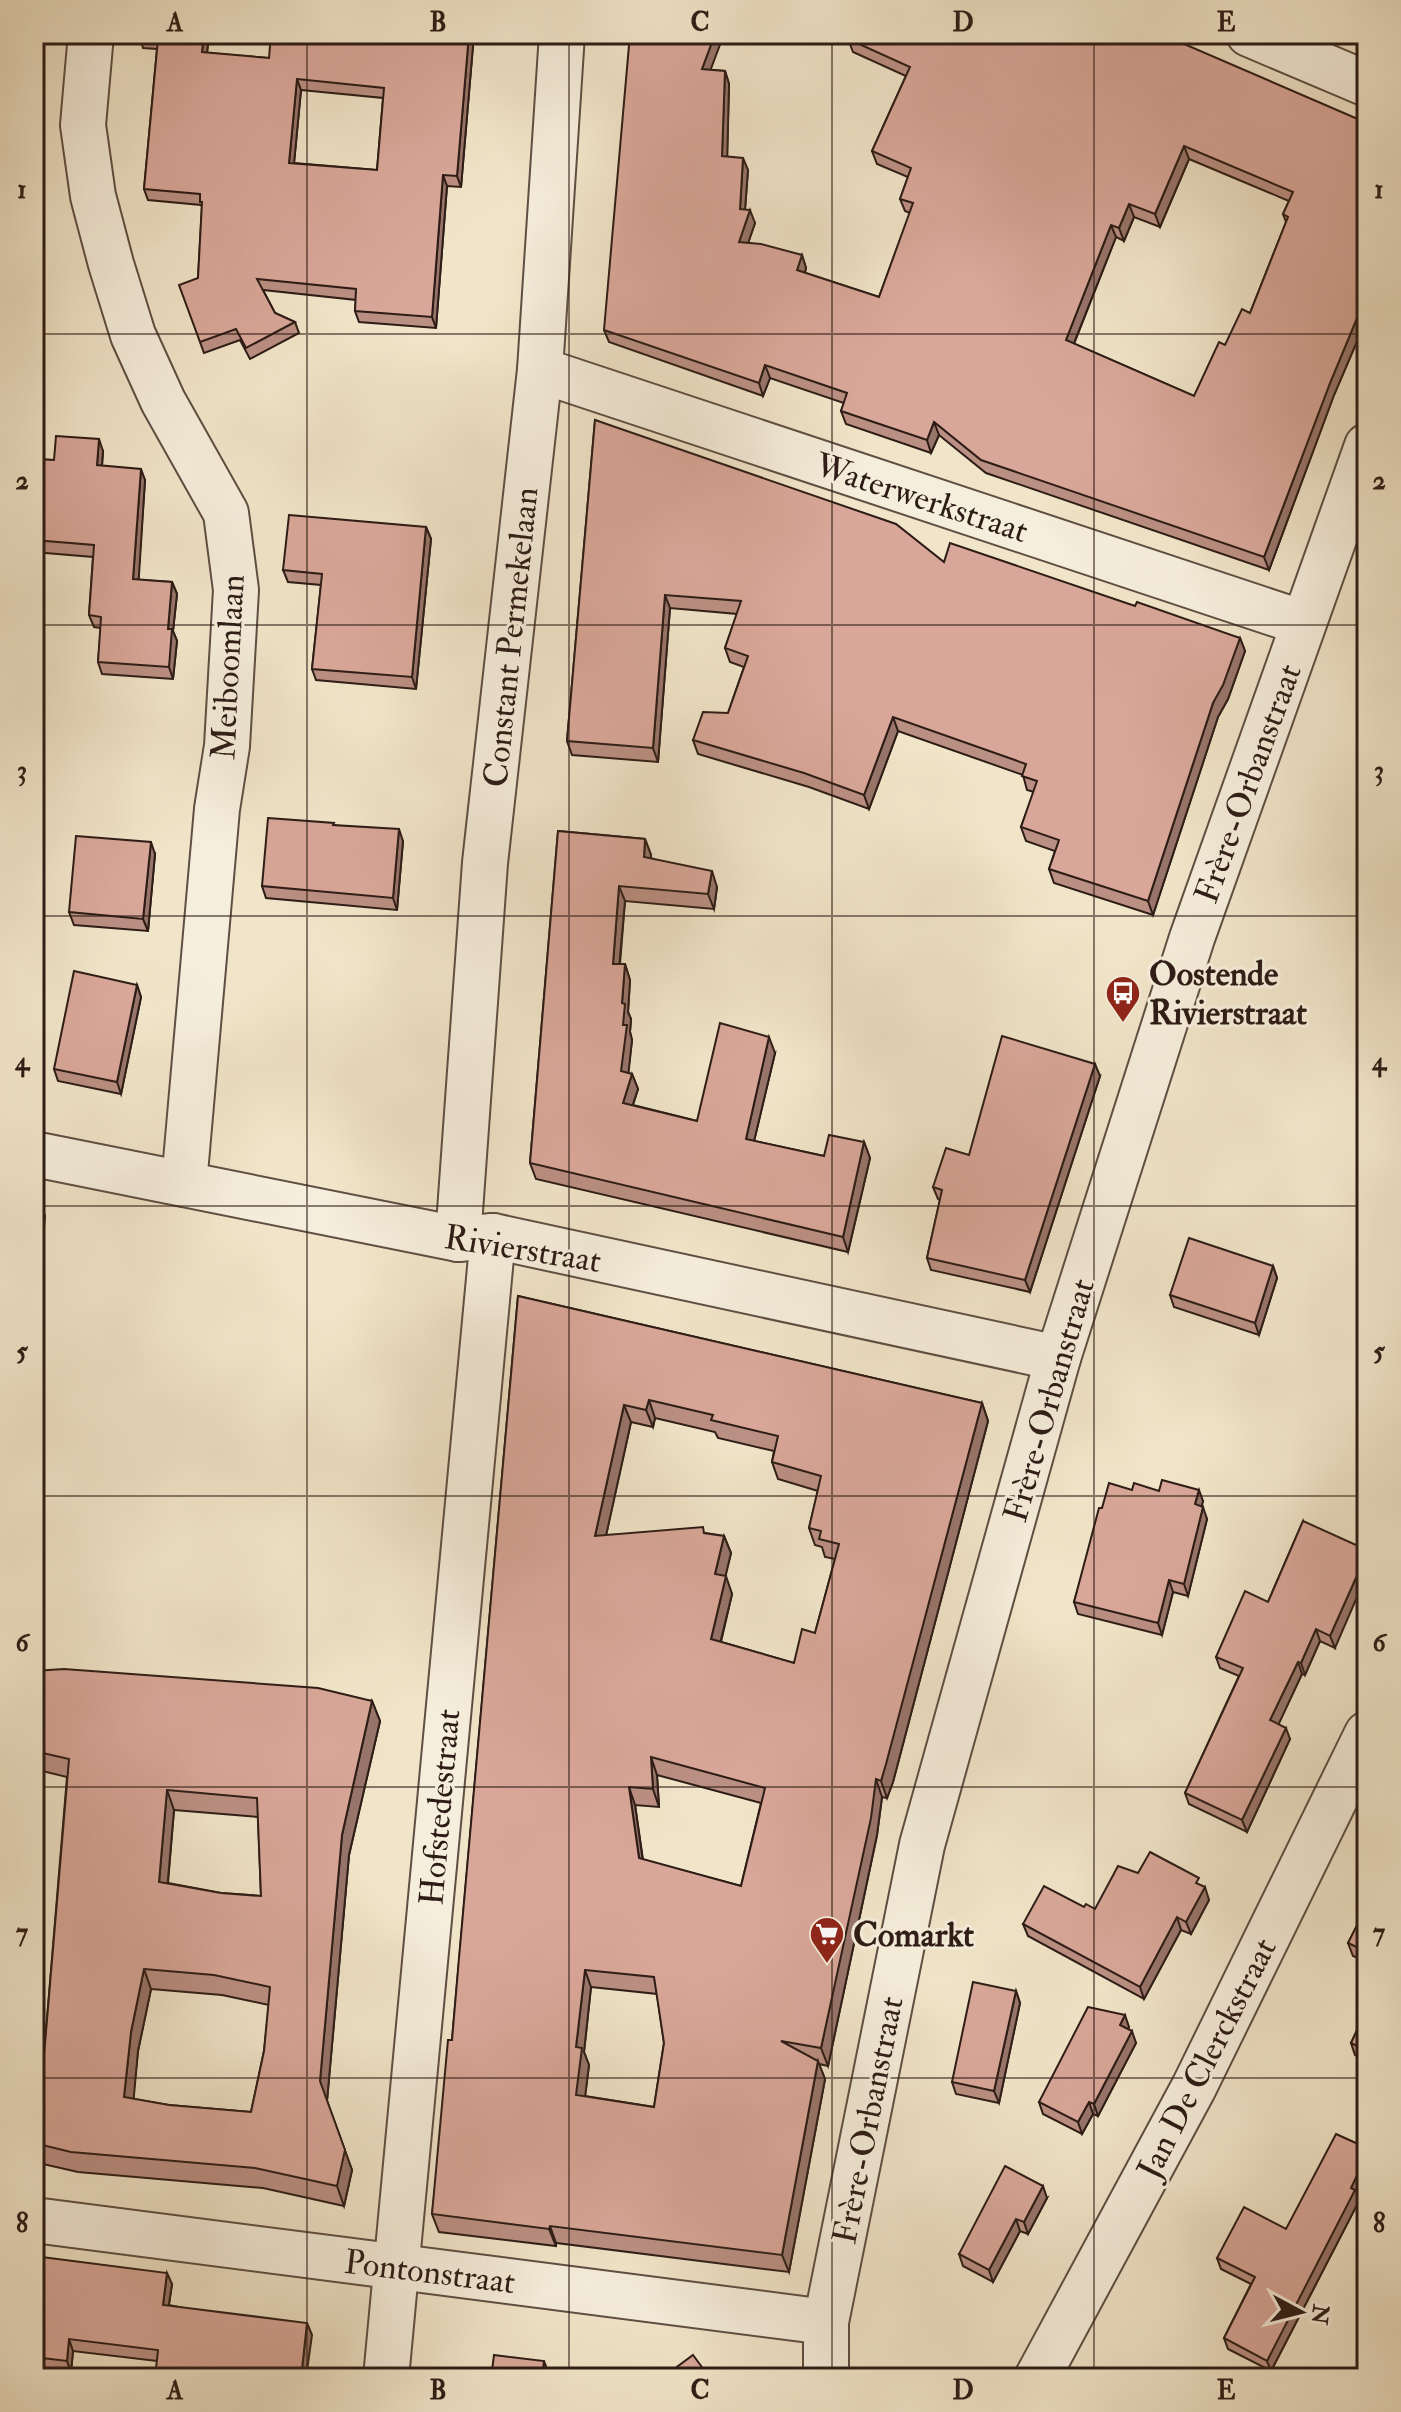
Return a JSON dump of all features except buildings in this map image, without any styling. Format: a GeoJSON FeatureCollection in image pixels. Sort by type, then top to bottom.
{"type":"FeatureCollection","features":[{"type":"Feature","properties":{"kind":"street","name":"Meiboomlaan"},"geometry":{"type":"LineString","coordinates":[[91,34],[83,125],[93,196],[107,251],[133,335],[163,401],[226,513],[236,590],[227,746],[217,809],[184,1184]]}},
{"type":"Feature","properties":{"kind":"street","name":"Constant Permekelaan"},"geometry":{"type":"LineString","coordinates":[[475,1238],[485,863],[540,370],[562,34]]}},
{"type":"Feature","properties":{"kind":"street"},"geometry":{"type":"LineString","coordinates":[[1249,34],[1367,84]]}},
{"type":"Feature","properties":{"kind":"street","name":"Waterwerkstraat"},"geometry":{"type":"LineString","coordinates":[[540,370],[1303,623]]}},
{"type":"Feature","properties":{"kind":"street","name":"Frère-Orbanstraat"},"geometry":{"type":"LineString","coordinates":[[826,2378],[826,2322],[922,1845],[1058,1358],[1164,1021],[1367,446]]}},
{"type":"Feature","properties":{"kind":"street","name":"Rivierstraat"},"geometry":{"type":"LineString","coordinates":[[34,1154],[475,1238],[1058,1358]]}},
{"type":"Feature","properties":{"kind":"street","name":"Hofstedestraat"},"geometry":{"type":"LineString","coordinates":[[386,2378],[475,1238]]}},
{"type":"Feature","properties":{"kind":"street","name":"Jan De Clerckstraat"},"geometry":{"type":"LineString","coordinates":[[1037,2378],[1194,2087],[1367,1734]]}},
{"type":"Feature","properties":{"kind":"street","name":"Pontonstraat"},"geometry":{"type":"LineString","coordinates":[[34,2220],[826,2322]]}},
{"type":"Feature","properties":{"kind":"place","name":"Oostende Rivierstraat"},"geometry":{"type":"Point","coordinates":[1123,1024]}},
{"type":"Feature","properties":{"kind":"place","name":"Comarkt"},"geometry":{"type":"Point","coordinates":[827,1965]}}]}
